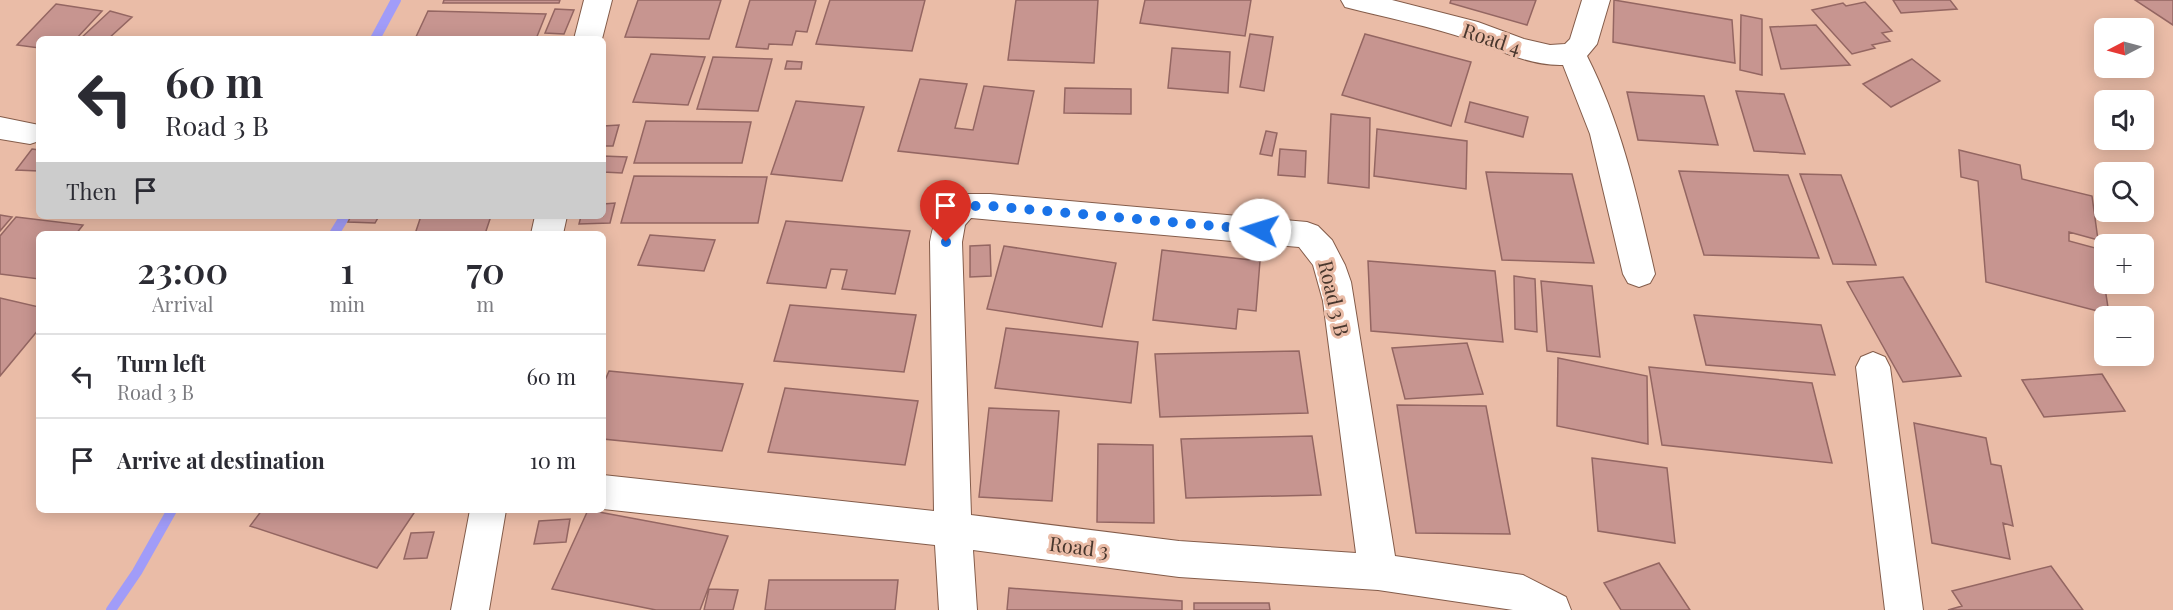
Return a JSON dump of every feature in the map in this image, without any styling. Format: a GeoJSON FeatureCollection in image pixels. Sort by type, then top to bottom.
{"type":"FeatureCollection","features":[{"type":"Feature","properties":{"kind":"street"},"geometry":{"type":"LineString","coordinates":[[589,36],[598,0]]}},
{"type":"Feature","properties":{"kind":"street","name":"Road 4"},"geometry":{"type":"LineString","coordinates":[[1354,0],[1478,32],[1518,48],[1550,56],[1572,54]]}},
{"type":"Feature","properties":{"kind":"street"},"geometry":{"type":"LineString","coordinates":[[1596,0],[1583,44],[1572,54],[1586,80],[1604,124],[1639,274]]}},
{"type":"Feature","properties":{"kind":"street"},"geometry":{"type":"LineString","coordinates":[[0,128],[30,133]]}},
{"type":"Feature","properties":{"kind":"street","name":"Road 3 B"},"geometry":{"type":"LineString","coordinates":[[953,530],[946,242],[950,220],[963,206],[990,206],[1307,235],[1321,246],[1328,260],[1339,301],[1378,572]]}},
{"type":"Feature","properties":{"kind":"street"},"geometry":{"type":"LineString","coordinates":[[1873,367],[1904,610]]}},
{"type":"Feature","properties":{"kind":"street","name":"Road 3"},"geometry":{"type":"LineString","coordinates":[[606,492],[953,530],[1179,559],[1378,572],[1523,593],[1552,610]]}},
{"type":"Feature","properties":{"kind":"street"},"geometry":{"type":"LineString","coordinates":[[470,610],[487,513]]}},
{"type":"Feature","properties":{"kind":"street"},"geometry":{"type":"LineString","coordinates":[[953,530],[958,610]]}},
{"type":"Feature","properties":{"kind":"building"},"geometry":{"type":"Polygon","coordinates":[[[444,0],[560,0],[559,3],[443,3],[444,0]]]}},
{"type":"Feature","properties":{"kind":"building"},"geometry":{"type":"Polygon","coordinates":[[[638,0],[721,0],[709,39],[625,37],[638,0]]]}},
{"type":"Feature","properties":{"kind":"building"},"geometry":{"type":"Polygon","coordinates":[[[750,0],[816,0],[807,32],[796,31],[792,45],[769,44],[768,49],[736,47],[750,0]]]}},
{"type":"Feature","properties":{"kind":"building"},"geometry":{"type":"Polygon","coordinates":[[[830,0],[925,0],[912,51],[816,44],[830,0]]]}},
{"type":"Feature","properties":{"kind":"building"},"geometry":{"type":"Polygon","coordinates":[[[1016,0],[1098,0],[1094,63],[1008,60],[1016,0]]]}},
{"type":"Feature","properties":{"kind":"building"},"geometry":{"type":"Polygon","coordinates":[[[1145,0],[1251,0],[1245,36],[1140,23],[1145,0]]]}},
{"type":"Feature","properties":{"kind":"building"},"geometry":{"type":"Polygon","coordinates":[[[1451,0],[1536,0],[1527,25],[1450,3],[1451,0]]]}},
{"type":"Feature","properties":{"kind":"building"},"geometry":{"type":"Polygon","coordinates":[[[1614,0],[1732,20],[1735,63],[1613,42],[1614,0]]]}},
{"type":"Feature","properties":{"kind":"building"},"geometry":{"type":"Polygon","coordinates":[[[1893,0],[1950,0],[1957,9],[1901,13],[1893,0]]]}},
{"type":"Feature","properties":{"kind":"building"},"geometry":{"type":"Polygon","coordinates":[[[2135,0],[2173,0],[2173,25],[2135,0]]]}},
{"type":"Feature","properties":{"kind":"building"},"geometry":{"type":"Polygon","coordinates":[[[1865,2],[1892,31],[1882,33],[1890,41],[1872,45],[1875,48],[1852,54],[1812,10],[1843,3],[1846,6],[1865,2]]]}},
{"type":"Feature","properties":{"kind":"building"},"geometry":{"type":"Polygon","coordinates":[[[56,4],[102,11],[79,36],[36,36],[36,48],[17,45],[56,4]]]}},
{"type":"Feature","properties":{"kind":"building"},"geometry":{"type":"Polygon","coordinates":[[[555,9],[574,10],[564,34],[545,33],[555,9]]]}},
{"type":"Feature","properties":{"kind":"building"},"geometry":{"type":"Polygon","coordinates":[[[110,11],[132,17],[111,36],[83,36],[110,11]]]}},
{"type":"Feature","properties":{"kind":"building"},"geometry":{"type":"Polygon","coordinates":[[[428,11],[546,14],[537,36],[416,36],[428,11]]]}},
{"type":"Feature","properties":{"kind":"building"},"geometry":{"type":"Polygon","coordinates":[[[1741,15],[1762,19],[1762,75],[1740,70],[1741,15]]]}},
{"type":"Feature","properties":{"kind":"building"},"geometry":{"type":"Polygon","coordinates":[[[1816,25],[1850,65],[1781,69],[1770,27],[1816,25]]]}},
{"type":"Feature","properties":{"kind":"building"},"geometry":{"type":"Polygon","coordinates":[[[1250,34],[1273,37],[1264,91],[1240,87],[1250,34]]]}},
{"type":"Feature","properties":{"kind":"building"},"geometry":{"type":"Polygon","coordinates":[[[1365,34],[1471,62],[1451,126],[1342,95],[1365,34]]]}},
{"type":"Feature","properties":{"kind":"building"},"geometry":{"type":"Polygon","coordinates":[[[1172,48],[1230,52],[1228,93],[1168,88],[1172,48]]]}},
{"type":"Feature","properties":{"kind":"building"},"geometry":{"type":"Polygon","coordinates":[[[651,54],[705,57],[688,105],[633,102],[651,54]]]}},
{"type":"Feature","properties":{"kind":"building"},"geometry":{"type":"Polygon","coordinates":[[[713,57],[772,59],[758,111],[697,109],[713,57]]]}},
{"type":"Feature","properties":{"kind":"building"},"geometry":{"type":"Polygon","coordinates":[[[1912,59],[1940,81],[1891,107],[1863,84],[1912,59]]]}},
{"type":"Feature","properties":{"kind":"building"},"geometry":{"type":"Polygon","coordinates":[[[787,61],[802,62],[801,69],[785,69],[787,61]]]}},
{"type":"Feature","properties":{"kind":"building"},"geometry":{"type":"Polygon","coordinates":[[[920,79],[967,84],[955,128],[973,130],[984,86],[1034,91],[1018,164],[898,151],[920,79]]]}},
{"type":"Feature","properties":{"kind":"building"},"geometry":{"type":"Polygon","coordinates":[[[1065,88],[1131,89],[1131,114],[1064,113],[1065,88]]]}},
{"type":"Feature","properties":{"kind":"building"},"geometry":{"type":"Polygon","coordinates":[[[1736,91],[1784,94],[1805,154],[1754,151],[1736,91]]]}},
{"type":"Feature","properties":{"kind":"building"},"geometry":{"type":"Polygon","coordinates":[[[1627,92],[1704,96],[1718,145],[1638,140],[1627,92]]]}},
{"type":"Feature","properties":{"kind":"building"},"geometry":{"type":"Polygon","coordinates":[[[796,101],[864,107],[842,181],[771,174],[796,101]]]}},
{"type":"Feature","properties":{"kind":"building"},"geometry":{"type":"Polygon","coordinates":[[[1470,102],[1528,117],[1523,137],[1465,122],[1470,102]]]}},
{"type":"Feature","properties":{"kind":"building"},"geometry":{"type":"Polygon","coordinates":[[[1331,114],[1370,118],[1369,188],[1328,183],[1331,114]]]}},
{"type":"Feature","properties":{"kind":"building"},"geometry":{"type":"Polygon","coordinates":[[[646,121],[751,122],[742,163],[634,163],[646,121]]]}},
{"type":"Feature","properties":{"kind":"building"},"geometry":{"type":"Polygon","coordinates":[[[619,125],[613,146],[606,146],[606,126],[619,125]]]}},
{"type":"Feature","properties":{"kind":"building"},"geometry":{"type":"Polygon","coordinates":[[[1377,129],[1467,141],[1466,189],[1374,176],[1377,129]]]}},
{"type":"Feature","properties":{"kind":"building"},"geometry":{"type":"Polygon","coordinates":[[[1266,131],[1277,133],[1272,156],[1260,154],[1266,131]]]}},
{"type":"Feature","properties":{"kind":"building"},"geometry":{"type":"Polygon","coordinates":[[[32,149],[36,150],[36,171],[16,170],[32,149]]]}},
{"type":"Feature","properties":{"kind":"building"},"geometry":{"type":"Polygon","coordinates":[[[1280,149],[1306,151],[1305,177],[1278,175],[1280,149]]]}},
{"type":"Feature","properties":{"kind":"building"},"geometry":{"type":"Polygon","coordinates":[[[1959,150],[2020,165],[2022,179],[2092,196],[2097,234],[2094,234],[2094,239],[2069,232],[2069,241],[2094,248],[2094,294],[2106,294],[2108,306],[2094,306],[2094,310],[1986,282],[1978,181],[1961,177],[1959,150]]]}},
{"type":"Feature","properties":{"kind":"building"},"geometry":{"type":"Polygon","coordinates":[[[606,156],[627,157],[622,173],[606,172],[606,156]]]}},
{"type":"Feature","properties":{"kind":"building"},"geometry":{"type":"Polygon","coordinates":[[[1679,171],[1788,175],[1819,258],[1704,255],[1679,171]]]}},
{"type":"Feature","properties":{"kind":"building"},"geometry":{"type":"Polygon","coordinates":[[[1486,172],[1572,174],[1594,263],[1502,260],[1486,172]]]}},
{"type":"Feature","properties":{"kind":"building"},"geometry":{"type":"Polygon","coordinates":[[[1800,174],[1841,175],[1876,265],[1833,264],[1800,174]]]}},
{"type":"Feature","properties":{"kind":"building"},"geometry":{"type":"Polygon","coordinates":[[[634,176],[767,177],[758,223],[621,223],[634,176]]]}},
{"type":"Feature","properties":{"kind":"building"},"geometry":{"type":"Polygon","coordinates":[[[615,203],[610,223],[579,224],[580,219],[606,219],[606,204],[615,203]]]}},
{"type":"Feature","properties":{"kind":"building"},"geometry":{"type":"Polygon","coordinates":[[[0,215],[12,217],[0,231],[0,215]]]}},
{"type":"Feature","properties":{"kind":"building"},"geometry":{"type":"Polygon","coordinates":[[[16,217],[83,225],[78,231],[36,231],[36,279],[0,274],[0,236],[16,217]]]}},
{"type":"Feature","properties":{"kind":"building"},"geometry":{"type":"Polygon","coordinates":[[[350,219],[377,219],[375,223],[348,222],[350,219]]]}},
{"type":"Feature","properties":{"kind":"building"},"geometry":{"type":"Polygon","coordinates":[[[420,219],[490,219],[486,231],[416,231],[420,219]]]}},
{"type":"Feature","properties":{"kind":"building"},"geometry":{"type":"Polygon","coordinates":[[[786,221],[910,231],[895,294],[842,289],[847,270],[831,269],[826,288],[767,283],[786,221]]]}},
{"type":"Feature","properties":{"kind":"building"},"geometry":{"type":"Polygon","coordinates":[[[650,235],[715,240],[704,271],[638,265],[650,235]]]}},
{"type":"Feature","properties":{"kind":"building"},"geometry":{"type":"Polygon","coordinates":[[[990,245],[991,276],[970,277],[970,246],[990,245]]]}},
{"type":"Feature","properties":{"kind":"building"},"geometry":{"type":"Polygon","coordinates":[[[1004,246],[1116,263],[1102,327],[987,309],[1004,246]]]}},
{"type":"Feature","properties":{"kind":"building"},"geometry":{"type":"Polygon","coordinates":[[[1162,250],[1260,261],[1256,311],[1238,309],[1236,329],[1153,320],[1162,250]]]}},
{"type":"Feature","properties":{"kind":"building"},"geometry":{"type":"Polygon","coordinates":[[[1368,261],[1495,271],[1503,342],[1371,331],[1368,261]]]}},
{"type":"Feature","properties":{"kind":"building"},"geometry":{"type":"Polygon","coordinates":[[[1514,276],[1535,279],[1537,332],[1515,329],[1514,276]]]}},
{"type":"Feature","properties":{"kind":"building"},"geometry":{"type":"Polygon","coordinates":[[[1903,277],[1961,376],[1903,382],[1847,282],[1903,277]]]}},
{"type":"Feature","properties":{"kind":"building"},"geometry":{"type":"Polygon","coordinates":[[[1541,281],[1592,286],[1600,357],[1547,351],[1541,281]]]}},
{"type":"Feature","properties":{"kind":"building"},"geometry":{"type":"Polygon","coordinates":[[[0,298],[36,306],[36,333],[0,376],[0,298]]]}},
{"type":"Feature","properties":{"kind":"building"},"geometry":{"type":"Polygon","coordinates":[[[790,305],[916,315],[904,372],[774,361],[790,305]]]}},
{"type":"Feature","properties":{"kind":"building"},"geometry":{"type":"Polygon","coordinates":[[[1694,315],[1821,325],[1835,375],[1706,365],[1694,315]]]}},
{"type":"Feature","properties":{"kind":"building"},"geometry":{"type":"Polygon","coordinates":[[[1006,328],[1138,342],[1131,403],[995,388],[1006,328]]]}},
{"type":"Feature","properties":{"kind":"building"},"geometry":{"type":"Polygon","coordinates":[[[1467,343],[1483,394],[1405,399],[1392,348],[1467,343]]]}},
{"type":"Feature","properties":{"kind":"building"},"geometry":{"type":"Polygon","coordinates":[[[1299,351],[1308,413],[1160,417],[1155,354],[1299,351]]]}},
{"type":"Feature","properties":{"kind":"building"},"geometry":{"type":"Polygon","coordinates":[[[1558,358],[1647,376],[1648,444],[1557,426],[1558,358]]]}},
{"type":"Feature","properties":{"kind":"building"},"geometry":{"type":"Polygon","coordinates":[[[1649,367],[1812,383],[1832,463],[1662,445],[1649,367]]]}},
{"type":"Feature","properties":{"kind":"building"},"geometry":{"type":"Polygon","coordinates":[[[609,371],[743,384],[722,451],[606,439],[606,378],[609,371]]]}},
{"type":"Feature","properties":{"kind":"building"},"geometry":{"type":"Polygon","coordinates":[[[2102,374],[2125,411],[2044,417],[2022,380],[2102,374]]]}},
{"type":"Feature","properties":{"kind":"building"},"geometry":{"type":"Polygon","coordinates":[[[785,388],[918,401],[905,465],[768,452],[785,388]]]}},
{"type":"Feature","properties":{"kind":"building"},"geometry":{"type":"Polygon","coordinates":[[[1397,405],[1486,406],[1510,534],[1416,533],[1397,405]]]}},
{"type":"Feature","properties":{"kind":"building"},"geometry":{"type":"Polygon","coordinates":[[[989,408],[1059,411],[1052,501],[979,497],[989,408]]]}},
{"type":"Feature","properties":{"kind":"building"},"geometry":{"type":"Polygon","coordinates":[[[1914,423],[1986,438],[1991,464],[2001,466],[2013,526],[2003,523],[2010,559],[1932,543],[1914,423]]]}},
{"type":"Feature","properties":{"kind":"building"},"geometry":{"type":"Polygon","coordinates":[[[1312,436],[1321,495],[1186,498],[1181,439],[1312,436]]]}},
{"type":"Feature","properties":{"kind":"building"},"geometry":{"type":"Polygon","coordinates":[[[1098,444],[1153,445],[1154,523],[1097,522],[1098,444]]]}},
{"type":"Feature","properties":{"kind":"building"},"geometry":{"type":"Polygon","coordinates":[[[1592,458],[1667,468],[1675,543],[1598,531],[1592,458]]]}},
{"type":"Feature","properties":{"kind":"building"},"geometry":{"type":"Polygon","coordinates":[[[260,513],[414,513],[377,568],[250,526],[260,513]]]}},
{"type":"Feature","properties":{"kind":"building"},"geometry":{"type":"Polygon","coordinates":[[[587,513],[604,513],[728,536],[700,610],[656,610],[552,589],[587,513]]]}},
{"type":"Feature","properties":{"kind":"building"},"geometry":{"type":"Polygon","coordinates":[[[570,519],[566,542],[534,544],[539,521],[570,519]]]}},
{"type":"Feature","properties":{"kind":"building"},"geometry":{"type":"Polygon","coordinates":[[[434,532],[427,558],[404,559],[411,533],[434,532]]]}},
{"type":"Feature","properties":{"kind":"building"},"geometry":{"type":"Polygon","coordinates":[[[1659,563],[1690,610],[1621,610],[1604,583],[1659,563]]]}},
{"type":"Feature","properties":{"kind":"building"},"geometry":{"type":"Polygon","coordinates":[[[2051,566],[2083,610],[1948,610],[1962,606],[1952,591],[2051,566]]]}},
{"type":"Feature","properties":{"kind":"building"},"geometry":{"type":"Polygon","coordinates":[[[769,580],[898,580],[895,610],[765,610],[769,580]]]}},
{"type":"Feature","properties":{"kind":"building"},"geometry":{"type":"Polygon","coordinates":[[[1009,588],[1182,601],[1182,610],[1007,610],[1009,588]]]}},
{"type":"Feature","properties":{"kind":"building"},"geometry":{"type":"Polygon","coordinates":[[[709,589],[738,590],[733,610],[704,610],[709,589]]]}},
{"type":"Feature","properties":{"kind":"building"},"geometry":{"type":"Polygon","coordinates":[[[1194,603],[1269,603],[1270,610],[1194,610],[1194,603]]]}},
{"type":"Feature","properties":{"kind":"waterway"},"geometry":{"type":"LineString","coordinates":[[377,36],[396,0]]}},
{"type":"Feature","properties":{"kind":"waterway"},"geometry":{"type":"LineString","coordinates":[[336,231],[343,219]]}},
{"type":"Feature","properties":{"kind":"waterway"},"geometry":{"type":"LineString","coordinates":[[111,610],[137,572],[170,513]]}},
{"type":"Feature","properties":{"kind":"route"},"geometry":{"type":"LineString","coordinates":[[946,242],[950,220],[963,206],[990,206],[1260,230]]}}]}
